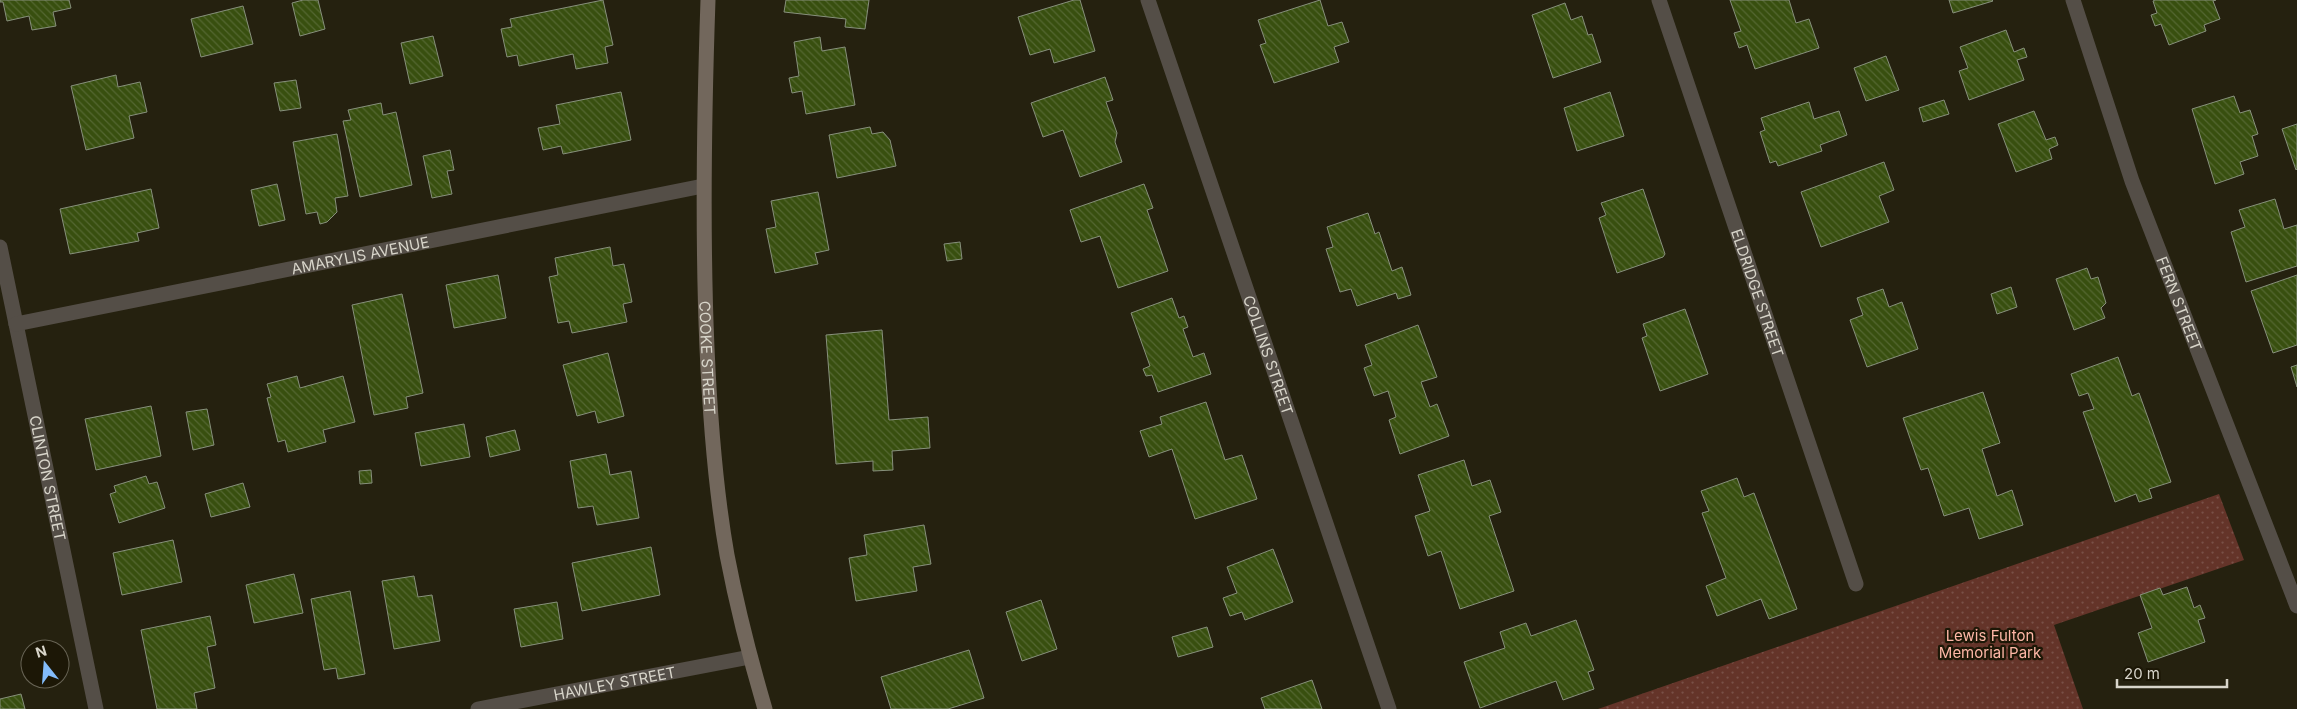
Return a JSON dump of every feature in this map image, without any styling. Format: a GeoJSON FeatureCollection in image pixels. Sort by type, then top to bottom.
{"type":"FeatureCollection","features":[{"type":"Feature","properties":{"kind":"main road","name":"COOKE STREET"},"geometry":{"type":"LineString","coordinates":[[708,0],[704,264],[708,373],[716,477],[727,554],[750,657],[765,709]]}},
{"type":"Feature","properties":{"kind":"street","name":"COLLINS STREET"},"geometry":{"type":"LineString","coordinates":[[1148,0],[1389,709]]}},
{"type":"Feature","properties":{"kind":"street","name":"ELDRIDGE STREET"},"geometry":{"type":"LineString","coordinates":[[1659,0],[1856,584]]}},
{"type":"Feature","properties":{"kind":"street","name":"FERN STREET"},"geometry":{"type":"LineString","coordinates":[[2073,0],[2132,181],[2297,606]]}},
{"type":"Feature","properties":{"kind":"street","name":"AMARYLIS AVENUE"},"geometry":{"type":"LineString","coordinates":[[16,324],[704,186]]}},
{"type":"Feature","properties":{"kind":"street","name":"CLINTON STREET"},"geometry":{"type":"LineString","coordinates":[[0,247],[96,709]]}},
{"type":"Feature","properties":{"kind":"street","name":"HAWLEY STREET"},"geometry":{"type":"LineString","coordinates":[[478,709],[750,657]]}},
{"type":"Feature","properties":{"kind":"green space","name":"Lewis Fulton Memorial Park"},"geometry":{"type":"Polygon","coordinates":[[[2219,494],[2244,560],[2054,625],[2083,709],[1598,709],[2219,494]]]}},
{"type":"Feature","properties":{"kind":"building"},"geometry":{"type":"Polygon","coordinates":[[[0,0],[69,0],[71,8],[53,12],[56,26],[32,30],[29,16],[7,21],[3,2],[0,2],[0,0]]]}},
{"type":"Feature","properties":{"kind":"building"},"geometry":{"type":"Polygon","coordinates":[[[303,0],[318,0],[325,29],[300,36],[292,3],[303,0]]]}},
{"type":"Feature","properties":{"kind":"building"},"geometry":{"type":"Polygon","coordinates":[[[603,0],[613,45],[605,47],[608,63],[576,69],[573,54],[519,66],[517,55],[507,57],[501,29],[512,27],[510,19],[603,0]]]}},
{"type":"Feature","properties":{"kind":"building"},"geometry":{"type":"Polygon","coordinates":[[[786,0],[869,0],[865,29],[845,27],[846,19],[784,12],[786,0]]]}},
{"type":"Feature","properties":{"kind":"building"},"geometry":{"type":"Polygon","coordinates":[[[1074,0],[1080,0],[1095,51],[1054,63],[1050,49],[1030,55],[1018,17],[1074,0]]]}},
{"type":"Feature","properties":{"kind":"building"},"geometry":{"type":"Polygon","coordinates":[[[1320,0],[1328,26],[1342,22],[1349,42],[1334,47],[1339,62],[1274,83],[1260,45],[1266,43],[1258,20],[1320,0]]]}},
{"type":"Feature","properties":{"kind":"building"},"geometry":{"type":"Polygon","coordinates":[[[1730,0],[1789,0],[1796,23],[1809,19],[1819,48],[1755,69],[1747,45],[1739,48],[1734,33],[1741,31],[1730,0]]]}},
{"type":"Feature","properties":{"kind":"building"},"geometry":{"type":"Polygon","coordinates":[[[1949,0],[1992,0],[1993,1],[1953,13],[1949,0]]]}},
{"type":"Feature","properties":{"kind":"building"},"geometry":{"type":"Polygon","coordinates":[[[2216,0],[2213,1],[2220,19],[2204,25],[2206,31],[2169,45],[2161,24],[2155,26],[2151,15],[2157,13],[2153,1],[2216,0]]]}},
{"type":"Feature","properties":{"kind":"building"},"geometry":{"type":"Polygon","coordinates":[[[1565,3],[1571,20],[1582,16],[1588,35],[1592,34],[1601,62],[1553,78],[1532,15],[1565,3]]]}},
{"type":"Feature","properties":{"kind":"building"},"geometry":{"type":"Polygon","coordinates":[[[243,6],[253,44],[201,57],[191,19],[243,6]]]}},
{"type":"Feature","properties":{"kind":"building"},"geometry":{"type":"Polygon","coordinates":[[[2006,30],[2014,52],[2024,48],[2027,57],[2017,60],[2024,80],[1969,100],[1959,71],[1968,68],[1960,47],[2006,30]]]}},
{"type":"Feature","properties":{"kind":"building"},"geometry":{"type":"Polygon","coordinates":[[[433,36],[443,76],[410,84],[401,43],[433,36]]]}},
{"type":"Feature","properties":{"kind":"building"},"geometry":{"type":"Polygon","coordinates":[[[820,37],[822,51],[845,47],[855,105],[806,114],[802,91],[792,93],[789,78],[799,76],[794,42],[820,37]]]}},
{"type":"Feature","properties":{"kind":"building"},"geometry":{"type":"Polygon","coordinates":[[[1886,56],[1899,90],[1866,101],[1854,68],[1886,56]]]}},
{"type":"Feature","properties":{"kind":"building"},"geometry":{"type":"Polygon","coordinates":[[[116,75],[118,87],[140,82],[147,112],[129,116],[134,138],[86,150],[71,86],[116,75]]]}},
{"type":"Feature","properties":{"kind":"building"},"geometry":{"type":"Polygon","coordinates":[[[1105,77],[1113,100],[1106,102],[1117,133],[1115,142],[1122,162],[1080,177],[1063,130],[1043,137],[1031,103],[1105,77]]]}},
{"type":"Feature","properties":{"kind":"building"},"geometry":{"type":"Polygon","coordinates":[[[296,80],[301,108],[280,111],[274,83],[296,80]]]}},
{"type":"Feature","properties":{"kind":"building"},"geometry":{"type":"Polygon","coordinates":[[[621,92],[631,140],[563,154],[561,146],[543,150],[538,128],[560,124],[556,105],[621,92]]]}},
{"type":"Feature","properties":{"kind":"building"},"geometry":{"type":"Polygon","coordinates":[[[1610,92],[1624,136],[1577,151],[1564,108],[1610,92]]]}},
{"type":"Feature","properties":{"kind":"building"},"geometry":{"type":"Polygon","coordinates":[[[2234,96],[2240,113],[2250,110],[2258,134],[2252,136],[2258,156],[2240,162],[2244,174],[2215,184],[2192,109],[2234,96]]]}},
{"type":"Feature","properties":{"kind":"building"},"geometry":{"type":"Polygon","coordinates":[[[1944,100],[1949,114],[1923,122],[1919,108],[1944,100]]]}},
{"type":"Feature","properties":{"kind":"building"},"geometry":{"type":"Polygon","coordinates":[[[1809,102],[1814,119],[1839,111],[1847,135],[1820,145],[1822,151],[1778,166],[1776,161],[1770,163],[1760,132],[1765,130],[1761,118],[1809,102]]]}},
{"type":"Feature","properties":{"kind":"building"},"geometry":{"type":"Polygon","coordinates":[[[381,103],[383,115],[396,112],[412,185],[360,197],[343,121],[351,120],[348,110],[381,103]]]}},
{"type":"Feature","properties":{"kind":"building"},"geometry":{"type":"Polygon","coordinates":[[[2034,111],[2046,140],[2055,137],[2058,145],[2049,149],[2052,159],[2016,172],[1998,124],[2034,111]]]}},
{"type":"Feature","properties":{"kind":"building"},"geometry":{"type":"Polygon","coordinates":[[[2297,124],[2297,169],[2296,170],[2282,129],[2297,124]]]}},
{"type":"Feature","properties":{"kind":"building"},"geometry":{"type":"Polygon","coordinates":[[[870,127],[872,134],[883,132],[890,140],[896,166],[837,178],[829,135],[870,127]]]}},
{"type":"Feature","properties":{"kind":"building"},"geometry":{"type":"Polygon","coordinates":[[[337,134],[348,196],[335,198],[337,212],[327,222],[320,224],[317,212],[306,214],[293,142],[337,134]]]}},
{"type":"Feature","properties":{"kind":"building"},"geometry":{"type":"Polygon","coordinates":[[[450,150],[454,170],[447,171],[452,194],[432,198],[423,156],[450,150]]]}},
{"type":"Feature","properties":{"kind":"building"},"geometry":{"type":"Polygon","coordinates":[[[1884,162],[1894,190],[1879,196],[1889,222],[1821,247],[1801,192],[1884,162]]]}},
{"type":"Feature","properties":{"kind":"building"},"geometry":{"type":"Polygon","coordinates":[[[277,184],[285,220],[259,226],[251,190],[277,184]]]}},
{"type":"Feature","properties":{"kind":"building"},"geometry":{"type":"Polygon","coordinates":[[[1144,184],[1153,208],[1147,210],[1168,271],[1118,288],[1100,236],[1081,242],[1070,210],[1144,184]]]}},
{"type":"Feature","properties":{"kind":"building"},"geometry":{"type":"Polygon","coordinates":[[[151,189],[159,228],[137,233],[139,241],[70,254],[60,209],[151,189]]]}},
{"type":"Feature","properties":{"kind":"building"},"geometry":{"type":"Polygon","coordinates":[[[1643,189],[1665,254],[1663,257],[1617,273],[1599,218],[1606,215],[1601,203],[1643,189]]]}},
{"type":"Feature","properties":{"kind":"building"},"geometry":{"type":"Polygon","coordinates":[[[818,192],[829,250],[815,253],[818,264],[775,273],[766,229],[776,227],[771,201],[818,192]]]}},
{"type":"Feature","properties":{"kind":"building"},"geometry":{"type":"Polygon","coordinates":[[[2275,199],[2284,229],[2297,225],[2297,266],[2246,282],[2231,232],[2245,227],[2239,210],[2275,199]]]}},
{"type":"Feature","properties":{"kind":"building"},"geometry":{"type":"Polygon","coordinates":[[[1368,213],[1375,234],[1379,232],[1392,271],[1402,267],[1411,295],[1398,299],[1396,293],[1357,306],[1351,289],[1340,292],[1326,249],[1333,247],[1327,227],[1368,213]]]}},
{"type":"Feature","properties":{"kind":"building"},"geometry":{"type":"Polygon","coordinates":[[[960,242],[962,259],[947,261],[944,244],[960,242]]]}},
{"type":"Feature","properties":{"kind":"building"},"geometry":{"type":"Polygon","coordinates":[[[610,247],[613,266],[624,264],[632,302],[623,304],[627,322],[572,333],[569,321],[558,323],[549,277],[558,275],[555,258],[610,247]]]}},
{"type":"Feature","properties":{"kind":"building"},"geometry":{"type":"Polygon","coordinates":[[[2087,268],[2091,279],[2098,277],[2106,303],[2101,308],[2105,318],[2074,330],[2056,279],[2087,268]]]}},
{"type":"Feature","properties":{"kind":"building"},"geometry":{"type":"Polygon","coordinates":[[[498,275],[506,318],[454,328],[446,285],[498,275]]]}},
{"type":"Feature","properties":{"kind":"building"},"geometry":{"type":"Polygon","coordinates":[[[2297,275],[2297,345],[2273,353],[2251,291],[2297,275]]]}},
{"type":"Feature","properties":{"kind":"building"},"geometry":{"type":"Polygon","coordinates":[[[2011,287],[2017,307],[1997,314],[1991,294],[2011,287]]]}},
{"type":"Feature","properties":{"kind":"building"},"geometry":{"type":"Polygon","coordinates":[[[1883,289],[1889,307],[1902,302],[1918,349],[1867,367],[1850,320],[1863,315],[1857,298],[1883,289]]]}},
{"type":"Feature","properties":{"kind":"building"},"geometry":{"type":"Polygon","coordinates":[[[402,294],[423,393],[406,397],[408,408],[374,415],[352,305],[402,294]]]}},
{"type":"Feature","properties":{"kind":"building"},"geometry":{"type":"Polygon","coordinates":[[[1172,298],[1179,318],[1184,316],[1188,327],[1183,329],[1193,357],[1204,353],[1211,374],[1158,392],[1152,375],[1146,376],[1143,369],[1150,366],[1131,313],[1172,298]]]}},
{"type":"Feature","properties":{"kind":"building"},"geometry":{"type":"Polygon","coordinates":[[[1685,309],[1708,374],[1660,391],[1642,338],[1647,336],[1643,324],[1685,309]]]}},
{"type":"Feature","properties":{"kind":"building"},"geometry":{"type":"Polygon","coordinates":[[[1418,325],[1437,377],[1421,382],[1430,407],[1437,404],[1449,436],[1400,454],[1389,420],[1396,417],[1388,391],[1374,396],[1364,368],[1372,365],[1365,345],[1418,325]]]}},
{"type":"Feature","properties":{"kind":"building"},"geometry":{"type":"Polygon","coordinates":[[[882,330],[889,420],[928,417],[930,448],[892,451],[893,470],[873,471],[873,461],[836,464],[826,335],[882,330]]]}},
{"type":"Feature","properties":{"kind":"building"},"geometry":{"type":"Polygon","coordinates":[[[608,353],[624,416],[598,423],[595,411],[577,416],[563,365],[608,353]]]}},
{"type":"Feature","properties":{"kind":"building"},"geometry":{"type":"Polygon","coordinates":[[[2118,357],[2132,396],[2139,393],[2171,482],[2149,489],[2152,498],[2139,502],[2136,494],[2115,502],[2083,412],[2094,409],[2088,393],[2079,396],[2071,374],[2118,357]]]}},
{"type":"Feature","properties":{"kind":"building"},"geometry":{"type":"Polygon","coordinates":[[[2297,365],[2297,387],[2291,367],[2297,365]]]}},
{"type":"Feature","properties":{"kind":"building"},"geometry":{"type":"Polygon","coordinates":[[[297,376],[300,388],[343,376],[355,422],[323,430],[326,442],[288,452],[285,440],[278,442],[267,398],[271,397],[267,384],[297,376]]]}},
{"type":"Feature","properties":{"kind":"building"},"geometry":{"type":"Polygon","coordinates":[[[1983,392],[2000,443],[1982,449],[1997,496],[2012,490],[2023,525],[1979,539],[1969,508],[1944,516],[1928,468],[1921,470],[1903,418],[1983,392]]]}},
{"type":"Feature","properties":{"kind":"building"},"geometry":{"type":"Polygon","coordinates":[[[1206,402],[1225,460],[1242,455],[1257,499],[1195,519],[1172,449],[1149,457],[1140,431],[1162,424],[1160,417],[1206,402]]]}},
{"type":"Feature","properties":{"kind":"building"},"geometry":{"type":"Polygon","coordinates":[[[151,406],[161,456],[96,470],[85,419],[151,406]]]}},
{"type":"Feature","properties":{"kind":"building"},"geometry":{"type":"Polygon","coordinates":[[[207,409],[214,445],[193,450],[186,412],[207,409]]]}},
{"type":"Feature","properties":{"kind":"building"},"geometry":{"type":"Polygon","coordinates":[[[464,424],[470,457],[421,466],[415,433],[464,424]]]}},
{"type":"Feature","properties":{"kind":"building"},"geometry":{"type":"Polygon","coordinates":[[[515,430],[520,450],[490,457],[486,437],[515,430]]]}},
{"type":"Feature","properties":{"kind":"building"},"geometry":{"type":"Polygon","coordinates":[[[606,454],[610,475],[631,471],[639,518],[597,525],[593,506],[578,508],[570,461],[606,454]]]}},
{"type":"Feature","properties":{"kind":"building"},"geometry":{"type":"Polygon","coordinates":[[[1464,460],[1472,486],[1490,480],[1501,512],[1489,516],[1514,591],[1460,609],[1441,551],[1428,556],[1415,516],[1430,511],[1418,475],[1464,460]]]}},
{"type":"Feature","properties":{"kind":"building"},"geometry":{"type":"Polygon","coordinates":[[[371,470],[372,483],[360,484],[359,471],[371,470]]]}},
{"type":"Feature","properties":{"kind":"building"},"geometry":{"type":"Polygon","coordinates":[[[146,476],[149,484],[157,482],[165,508],[119,523],[110,494],[116,492],[114,486],[146,476]]]}},
{"type":"Feature","properties":{"kind":"building"},"geometry":{"type":"Polygon","coordinates":[[[1737,478],[1744,497],[1754,493],[1797,609],[1769,619],[1761,599],[1717,616],[1706,586],[1726,578],[1702,513],[1709,511],[1701,491],[1737,478]]]}},
{"type":"Feature","properties":{"kind":"building"},"geometry":{"type":"Polygon","coordinates":[[[243,483],[250,507],[211,517],[205,494],[243,483]]]}},
{"type":"Feature","properties":{"kind":"building"},"geometry":{"type":"Polygon","coordinates":[[[924,525],[931,564],[913,567],[917,591],[856,601],[849,558],[867,555],[864,535],[924,525]]]}},
{"type":"Feature","properties":{"kind":"building"},"geometry":{"type":"Polygon","coordinates":[[[173,540],[182,582],[122,595],[113,553],[173,540]]]}},
{"type":"Feature","properties":{"kind":"building"},"geometry":{"type":"Polygon","coordinates":[[[651,547],[660,595],[582,611],[572,563],[651,547]]]}},
{"type":"Feature","properties":{"kind":"building"},"geometry":{"type":"Polygon","coordinates":[[[1273,549],[1293,602],[1245,620],[1242,612],[1230,616],[1223,598],[1237,593],[1227,567],[1273,549]]]}},
{"type":"Feature","properties":{"kind":"building"},"geometry":{"type":"Polygon","coordinates":[[[294,574],[303,613],[254,623],[246,585],[294,574]]]}},
{"type":"Feature","properties":{"kind":"building"},"geometry":{"type":"Polygon","coordinates":[[[414,576],[418,597],[432,595],[440,641],[394,649],[382,581],[414,576]]]}},
{"type":"Feature","properties":{"kind":"building"},"geometry":{"type":"Polygon","coordinates":[[[2187,587],[2194,608],[2200,605],[2205,618],[2198,620],[2205,642],[2148,662],[2138,633],[2152,628],[2140,595],[2160,588],[2163,595],[2187,587]]]}},
{"type":"Feature","properties":{"kind":"building"},"geometry":{"type":"Polygon","coordinates":[[[350,591],[365,674],[338,679],[336,668],[324,670],[311,599],[350,591]]]}},
{"type":"Feature","properties":{"kind":"building"},"geometry":{"type":"Polygon","coordinates":[[[1041,600],[1057,649],[1022,661],[1006,612],[1041,600]]]}},
{"type":"Feature","properties":{"kind":"building"},"geometry":{"type":"Polygon","coordinates":[[[557,602],[563,639],[521,647],[514,609],[557,602]]]}},
{"type":"Feature","properties":{"kind":"building"},"geometry":{"type":"Polygon","coordinates":[[[210,616],[216,645],[207,647],[215,688],[194,693],[197,709],[157,709],[141,630],[210,616]]]}},
{"type":"Feature","properties":{"kind":"building"},"geometry":{"type":"Polygon","coordinates":[[[1576,620],[1594,670],[1588,672],[1594,689],[1563,700],[1556,681],[1480,708],[1464,662],[1505,648],[1500,632],[1526,623],[1531,636],[1576,620]]]}},
{"type":"Feature","properties":{"kind":"building"},"geometry":{"type":"Polygon","coordinates":[[[1207,627],[1213,647],[1178,657],[1172,637],[1207,627]]]}},
{"type":"Feature","properties":{"kind":"building"},"geometry":{"type":"Polygon","coordinates":[[[969,650],[984,698],[948,709],[891,709],[881,677],[969,650]]]}},
{"type":"Feature","properties":{"kind":"building"},"geometry":{"type":"Polygon","coordinates":[[[1312,680],[1322,709],[1265,709],[1261,698],[1312,680]]]}},
{"type":"Feature","properties":{"kind":"building"},"geometry":{"type":"Polygon","coordinates":[[[21,694],[25,709],[0,709],[0,699],[21,694]]]}}]}
